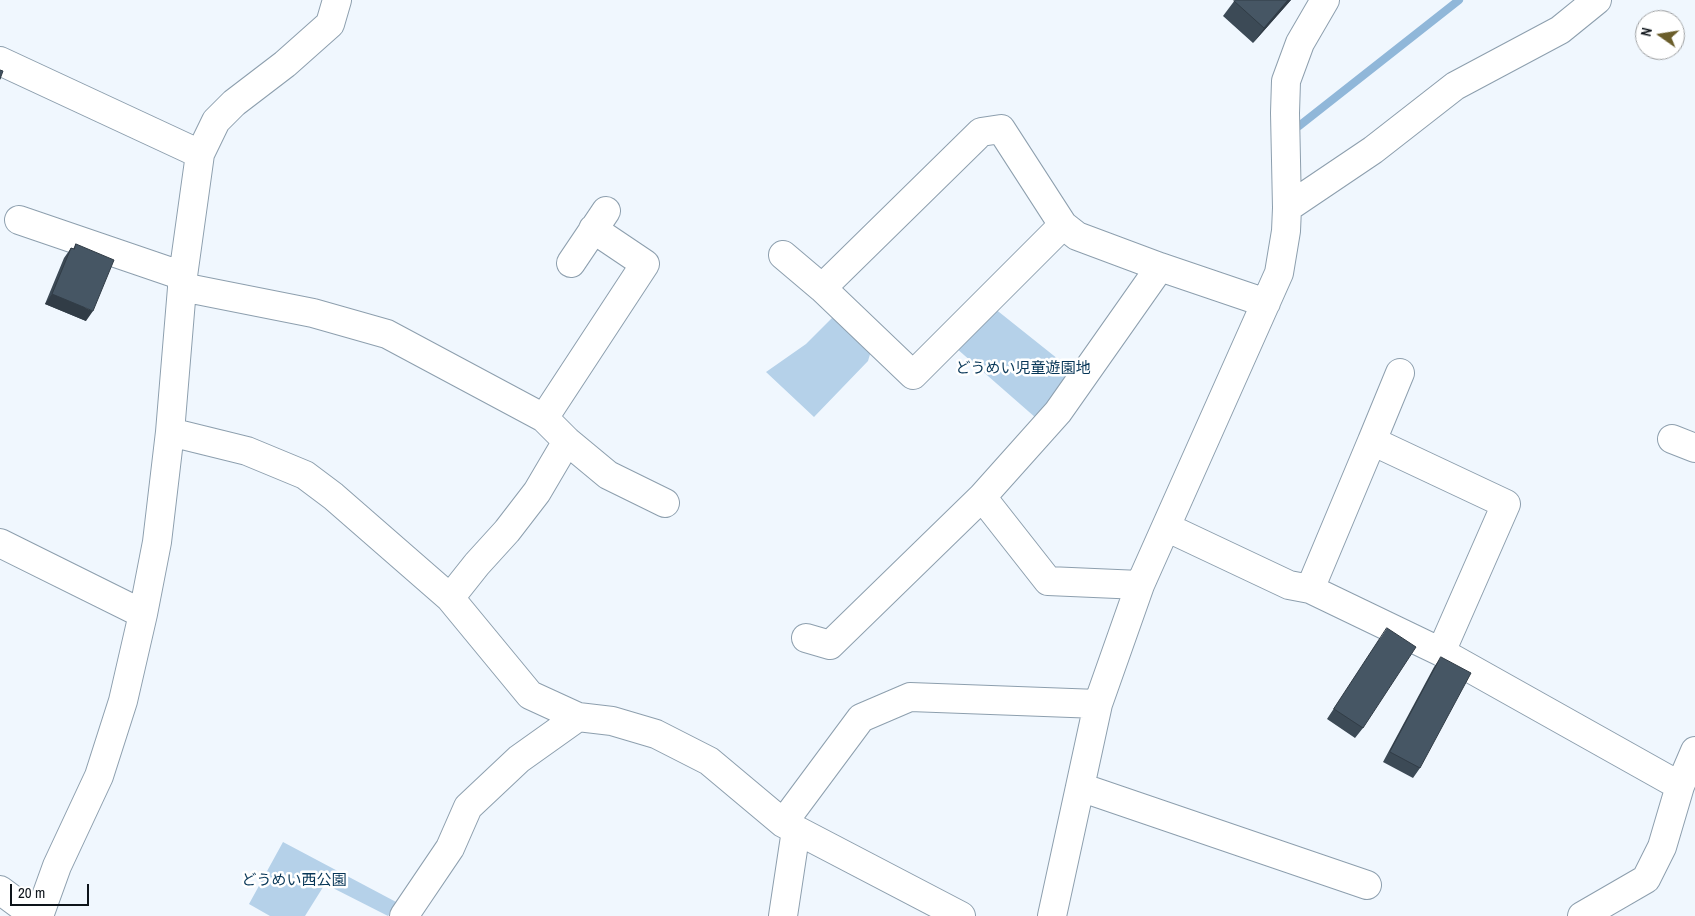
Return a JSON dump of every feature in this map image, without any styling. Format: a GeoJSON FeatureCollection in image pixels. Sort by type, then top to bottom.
{"type":"FeatureCollection","features":[{"type":"Feature","properties":{"kind":"street"},"geometry":{"type":"LineString","coordinates":[[0,890],[37,916],[57,866],[99,776],[123,701],[157,542],[170,432],[182,281],[200,154],[216,121],[234,103],[285,64],[330,24],[337,0]]}},
{"type":"Feature","properties":{"kind":"street"},"geometry":{"type":"LineString","coordinates":[[1052,916],[1098,704],[1140,585],[1279,272],[1286,231],[1287,208],[1286,82],[1300,43],[1325,0]]}},
{"type":"Feature","properties":{"kind":"street"},"geometry":{"type":"LineString","coordinates":[[1287,208],[1373,150],[1455,86],[1560,30],[1597,0]]}},
{"type":"Feature","properties":{"kind":"street"},"geometry":{"type":"LineString","coordinates":[[0,61],[200,154]]}},
{"type":"Feature","properties":{"kind":"street"},"geometry":{"type":"LineString","coordinates":[[822,288],[981,132],[1001,130],[1063,225],[1077,236],[1266,303]]}},
{"type":"Feature","properties":{"kind":"street"},"geometry":{"type":"LineString","coordinates":[[19,220],[182,281],[313,313],[386,334],[544,418],[567,441],[608,475],[665,503]]}},
{"type":"Feature","properties":{"kind":"street"},"geometry":{"type":"LineString","coordinates":[[544,418],[645,264],[600,220],[571,262]]}},
{"type":"Feature","properties":{"kind":"street"},"geometry":{"type":"LineString","coordinates":[[783,255],[822,288],[913,374],[1063,225]]}},
{"type":"Feature","properties":{"kind":"street"},"geometry":{"type":"LineString","coordinates":[[806,638],[830,645],[982,497],[1058,412],[1160,267]]}},
{"type":"Feature","properties":{"kind":"street"},"geometry":{"type":"LineString","coordinates":[[1310,589],[1400,373]]}},
{"type":"Feature","properties":{"kind":"street"},"geometry":{"type":"LineString","coordinates":[[170,432],[247,450],[305,475],[333,496],[450,598],[530,695],[578,717],[612,720],[656,734],[708,761],[790,827],[961,916]]}},
{"type":"Feature","properties":{"kind":"street"},"geometry":{"type":"LineString","coordinates":[[450,598],[507,531],[537,492],[567,441]]}},
{"type":"Feature","properties":{"kind":"street"},"geometry":{"type":"LineString","coordinates":[[1372,441],[1506,504],[1442,652]]}},
{"type":"Feature","properties":{"kind":"street"},"geometry":{"type":"LineString","coordinates":[[982,497],[1048,581],[1140,585]]}},
{"type":"Feature","properties":{"kind":"street"},"geometry":{"type":"LineString","coordinates":[[1166,527],[1289,586],[1310,589],[1442,652],[1680,786]]}},
{"type":"Feature","properties":{"kind":"street"},"geometry":{"type":"LineString","coordinates":[[0,543],[143,614]]}},
{"type":"Feature","properties":{"kind":"street"},"geometry":{"type":"LineString","coordinates":[[783,916],[790,827],[861,718],[910,697],[1098,704]]}},
{"type":"Feature","properties":{"kind":"street"},"geometry":{"type":"LineString","coordinates":[[404,916],[450,848],[468,807],[519,759],[578,717]]}},
{"type":"Feature","properties":{"kind":"street"},"geometry":{"type":"LineString","coordinates":[[1582,916],[1646,879],[1662,848],[1680,786],[1695,750]]}},
{"type":"Feature","properties":{"kind":"street"},"geometry":{"type":"LineString","coordinates":[[1080,787],[1367,885]]}},
{"type":"Feature","properties":{"kind":"green space","name":"どうめい児童遊園地"},"geometry":{"type":"Polygon","coordinates":[[[994,308],[1073,371],[1036,418],[956,348],[994,308]]]}},
{"type":"Feature","properties":{"kind":"green space"},"geometry":{"type":"Polygon","coordinates":[[[835,315],[871,351],[868,361],[814,417],[766,372],[806,344],[835,315]]]}},
{"type":"Feature","properties":{"kind":"green space","name":"どうめい西公園"},"geometry":{"type":"Polygon","coordinates":[[[283,842],[398,903],[388,916],[325,884],[305,916],[270,916],[249,904],[283,842]]]}},
{"type":"Feature","properties":{"kind":"building"},"geometry":{"type":"Polygon","coordinates":[[[1235,0],[1288,0],[1264,28],[1235,0]]]}},
{"type":"Feature","properties":{"kind":"building"},"geometry":{"type":"Polygon","coordinates":[[[76,244],[114,260],[93,311],[52,294],[71,248],[74,249],[76,244]]]}},
{"type":"Feature","properties":{"kind":"building"},"geometry":{"type":"Polygon","coordinates":[[[1387,628],[1416,647],[1363,728],[1334,709],[1387,628]]]}},
{"type":"Feature","properties":{"kind":"building"},"geometry":{"type":"Polygon","coordinates":[[[1441,657],[1471,673],[1420,768],[1390,752],[1441,657]]]}},
{"type":"Feature","properties":{"kind":"waterway"},"geometry":{"type":"LineString","coordinates":[[1299,126],[1459,0]]}}]}
